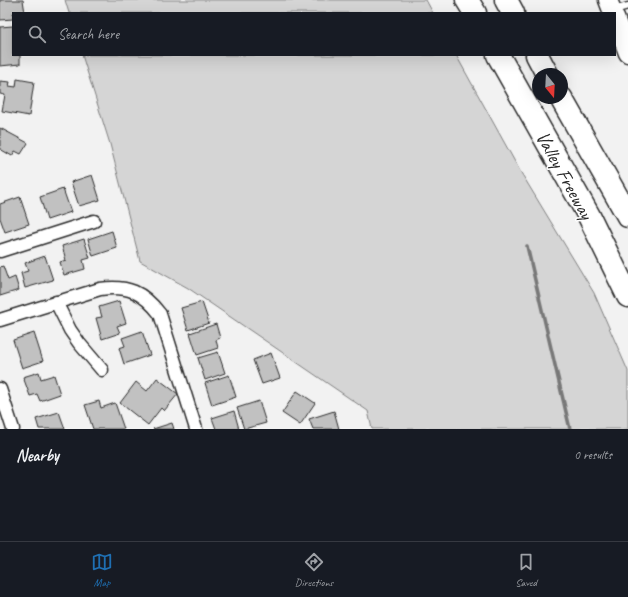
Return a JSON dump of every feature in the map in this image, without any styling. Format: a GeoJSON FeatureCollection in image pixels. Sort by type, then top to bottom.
{"type":"FeatureCollection","features":[{"type":"Feature","properties":{"kind":"highway"},"geometry":{"type":"LineString","coordinates":[[468,0],[474,12]]}},
{"type":"Feature","properties":{"kind":"highway"},"geometry":{"type":"LineString","coordinates":[[506,0],[512,12]]}},
{"type":"Feature","properties":{"kind":"highway","name":"Valley Freeway"},"geometry":{"type":"LineString","coordinates":[[499,56],[589,216],[628,296]]}},
{"type":"Feature","properties":{"kind":"highway"},"geometry":{"type":"LineString","coordinates":[[537,56],[544,68]]}},
{"type":"Feature","properties":{"kind":"highway","name":"Valley Freeway"},"geometry":{"type":"LineString","coordinates":[[564,104],[628,216]]}},
{"type":"Feature","properties":{"kind":"highway"},"geometry":{"type":"LineString","coordinates":[[589,216],[605,228],[628,272]]}},
{"type":"Feature","properties":{"kind":"street"},"geometry":{"type":"LineString","coordinates":[[616,12],[628,53]]}},
{"type":"Feature","properties":{"kind":"street"},"geometry":{"type":"LineString","coordinates":[[0,251],[94,221]]}},
{"type":"Feature","properties":{"kind":"street"},"geometry":{"type":"LineString","coordinates":[[0,320],[107,288],[114,287],[130,290],[140,294],[151,302],[160,314],[196,429]]}},
{"type":"Feature","properties":{"kind":"street"},"geometry":{"type":"LineString","coordinates":[[56,302],[70,330],[102,370]]}},
{"type":"Feature","properties":{"kind":"street"},"geometry":{"type":"LineString","coordinates":[[0,388],[13,429]]}},
{"type":"Feature","properties":{"kind":"shaded area"},"geometry":{"type":"Polygon","coordinates":[[[65,0],[426,0],[432,12],[69,12],[65,0]]]}},
{"type":"Feature","properties":{"kind":"shaded area"},"geometry":{"type":"Polygon","coordinates":[[[82,56],[457,56],[520,171],[594,293],[628,371],[628,429],[372,429],[368,411],[188,288],[140,261],[110,144],[82,56]]]}},
{"type":"Feature","properties":{"kind":"building"},"geometry":{"type":"Polygon","coordinates":[[[0,0],[23,0],[25,12],[12,12],[12,19],[0,20],[0,0]]]}},
{"type":"Feature","properties":{"kind":"building"},"geometry":{"type":"Polygon","coordinates":[[[12,26],[12,56],[20,56],[20,64],[0,66],[0,27],[12,26]]]}},
{"type":"Feature","properties":{"kind":"building"},"geometry":{"type":"Polygon","coordinates":[[[17,79],[34,82],[29,116],[2,111],[5,95],[0,94],[0,81],[10,82],[9,86],[16,87],[17,79]]]}},
{"type":"Feature","properties":{"kind":"building"},"geometry":{"type":"Polygon","coordinates":[[[0,128],[28,143],[21,154],[15,151],[12,156],[0,149],[0,128]]]}},
{"type":"Feature","properties":{"kind":"building"},"geometry":{"type":"Polygon","coordinates":[[[92,175],[100,200],[79,206],[71,182],[92,175]]]}},
{"type":"Feature","properties":{"kind":"building"},"geometry":{"type":"Polygon","coordinates":[[[63,189],[71,212],[47,220],[40,197],[63,189]]]}},
{"type":"Feature","properties":{"kind":"building"},"geometry":{"type":"Polygon","coordinates":[[[20,197],[29,224],[5,232],[0,218],[0,204],[20,197]]]}},
{"type":"Feature","properties":{"kind":"building"},"geometry":{"type":"Polygon","coordinates":[[[112,231],[117,248],[93,256],[88,239],[112,231]]]}},
{"type":"Feature","properties":{"kind":"building"},"geometry":{"type":"Polygon","coordinates":[[[84,239],[90,258],[83,260],[85,269],[64,275],[60,262],[66,260],[62,246],[84,239]]]}},
{"type":"Feature","properties":{"kind":"building"},"geometry":{"type":"Polygon","coordinates":[[[45,256],[53,280],[25,288],[21,273],[28,271],[25,263],[45,256]]]}},
{"type":"Feature","properties":{"kind":"building"},"geometry":{"type":"Polygon","coordinates":[[[3,266],[8,280],[15,277],[19,290],[0,296],[0,267],[3,266]]]}},
{"type":"Feature","properties":{"kind":"building"},"geometry":{"type":"Polygon","coordinates":[[[119,301],[126,323],[117,326],[120,333],[102,339],[96,318],[102,317],[99,307],[119,301]]]}},
{"type":"Feature","properties":{"kind":"building"},"geometry":{"type":"Polygon","coordinates":[[[202,302],[209,323],[188,330],[181,308],[202,302]]]}},
{"type":"Feature","properties":{"kind":"building"},"geometry":{"type":"Polygon","coordinates":[[[216,324],[220,338],[216,340],[218,348],[197,355],[190,333],[216,324]]]}},
{"type":"Feature","properties":{"kind":"building"},"geometry":{"type":"Polygon","coordinates":[[[142,331],[150,355],[124,364],[119,348],[125,346],[122,338],[142,331]]]}},
{"type":"Feature","properties":{"kind":"building"},"geometry":{"type":"Polygon","coordinates":[[[34,333],[43,361],[22,368],[13,340],[34,333]]]}},
{"type":"Feature","properties":{"kind":"building"},"geometry":{"type":"Polygon","coordinates":[[[218,352],[225,373],[205,380],[198,358],[218,352]]]}},
{"type":"Feature","properties":{"kind":"building"},"geometry":{"type":"Polygon","coordinates":[[[271,353],[280,378],[262,384],[253,360],[271,353]]]}},
{"type":"Feature","properties":{"kind":"building"},"geometry":{"type":"Polygon","coordinates":[[[39,372],[41,379],[54,375],[60,394],[40,401],[37,394],[30,396],[23,377],[39,372]]]}},
{"type":"Feature","properties":{"kind":"building"},"geometry":{"type":"Polygon","coordinates":[[[229,375],[236,397],[212,405],[205,383],[229,375]]]}},
{"type":"Feature","properties":{"kind":"building"},"geometry":{"type":"Polygon","coordinates":[[[157,378],[178,394],[164,411],[161,408],[148,425],[120,403],[136,382],[147,391],[157,378]]]}},
{"type":"Feature","properties":{"kind":"building"},"geometry":{"type":"Polygon","coordinates":[[[297,391],[315,403],[300,425],[282,413],[297,391]]]}},
{"type":"Feature","properties":{"kind":"building"},"geometry":{"type":"Polygon","coordinates":[[[99,401],[101,408],[115,403],[124,429],[93,429],[85,405],[99,401]]]}},
{"type":"Feature","properties":{"kind":"building"},"geometry":{"type":"Polygon","coordinates":[[[259,401],[266,423],[244,429],[237,408],[259,401]]]}},
{"type":"Feature","properties":{"kind":"building"},"geometry":{"type":"Polygon","coordinates":[[[234,411],[239,429],[216,429],[212,418],[234,411]]]}},
{"type":"Feature","properties":{"kind":"building"},"geometry":{"type":"Polygon","coordinates":[[[334,411],[339,429],[313,429],[309,419],[334,411]]]}},
{"type":"Feature","properties":{"kind":"building"},"geometry":{"type":"Polygon","coordinates":[[[59,412],[65,429],[39,429],[36,419],[59,412]]]}},
{"type":"Feature","properties":{"kind":"building"},"geometry":{"type":"Polygon","coordinates":[[[172,423],[174,429],[153,429],[172,423]]]}},
{"type":"Feature","properties":{"kind":"waterway"},"geometry":{"type":"LineString","coordinates":[[527,246],[570,429]]}}]}
